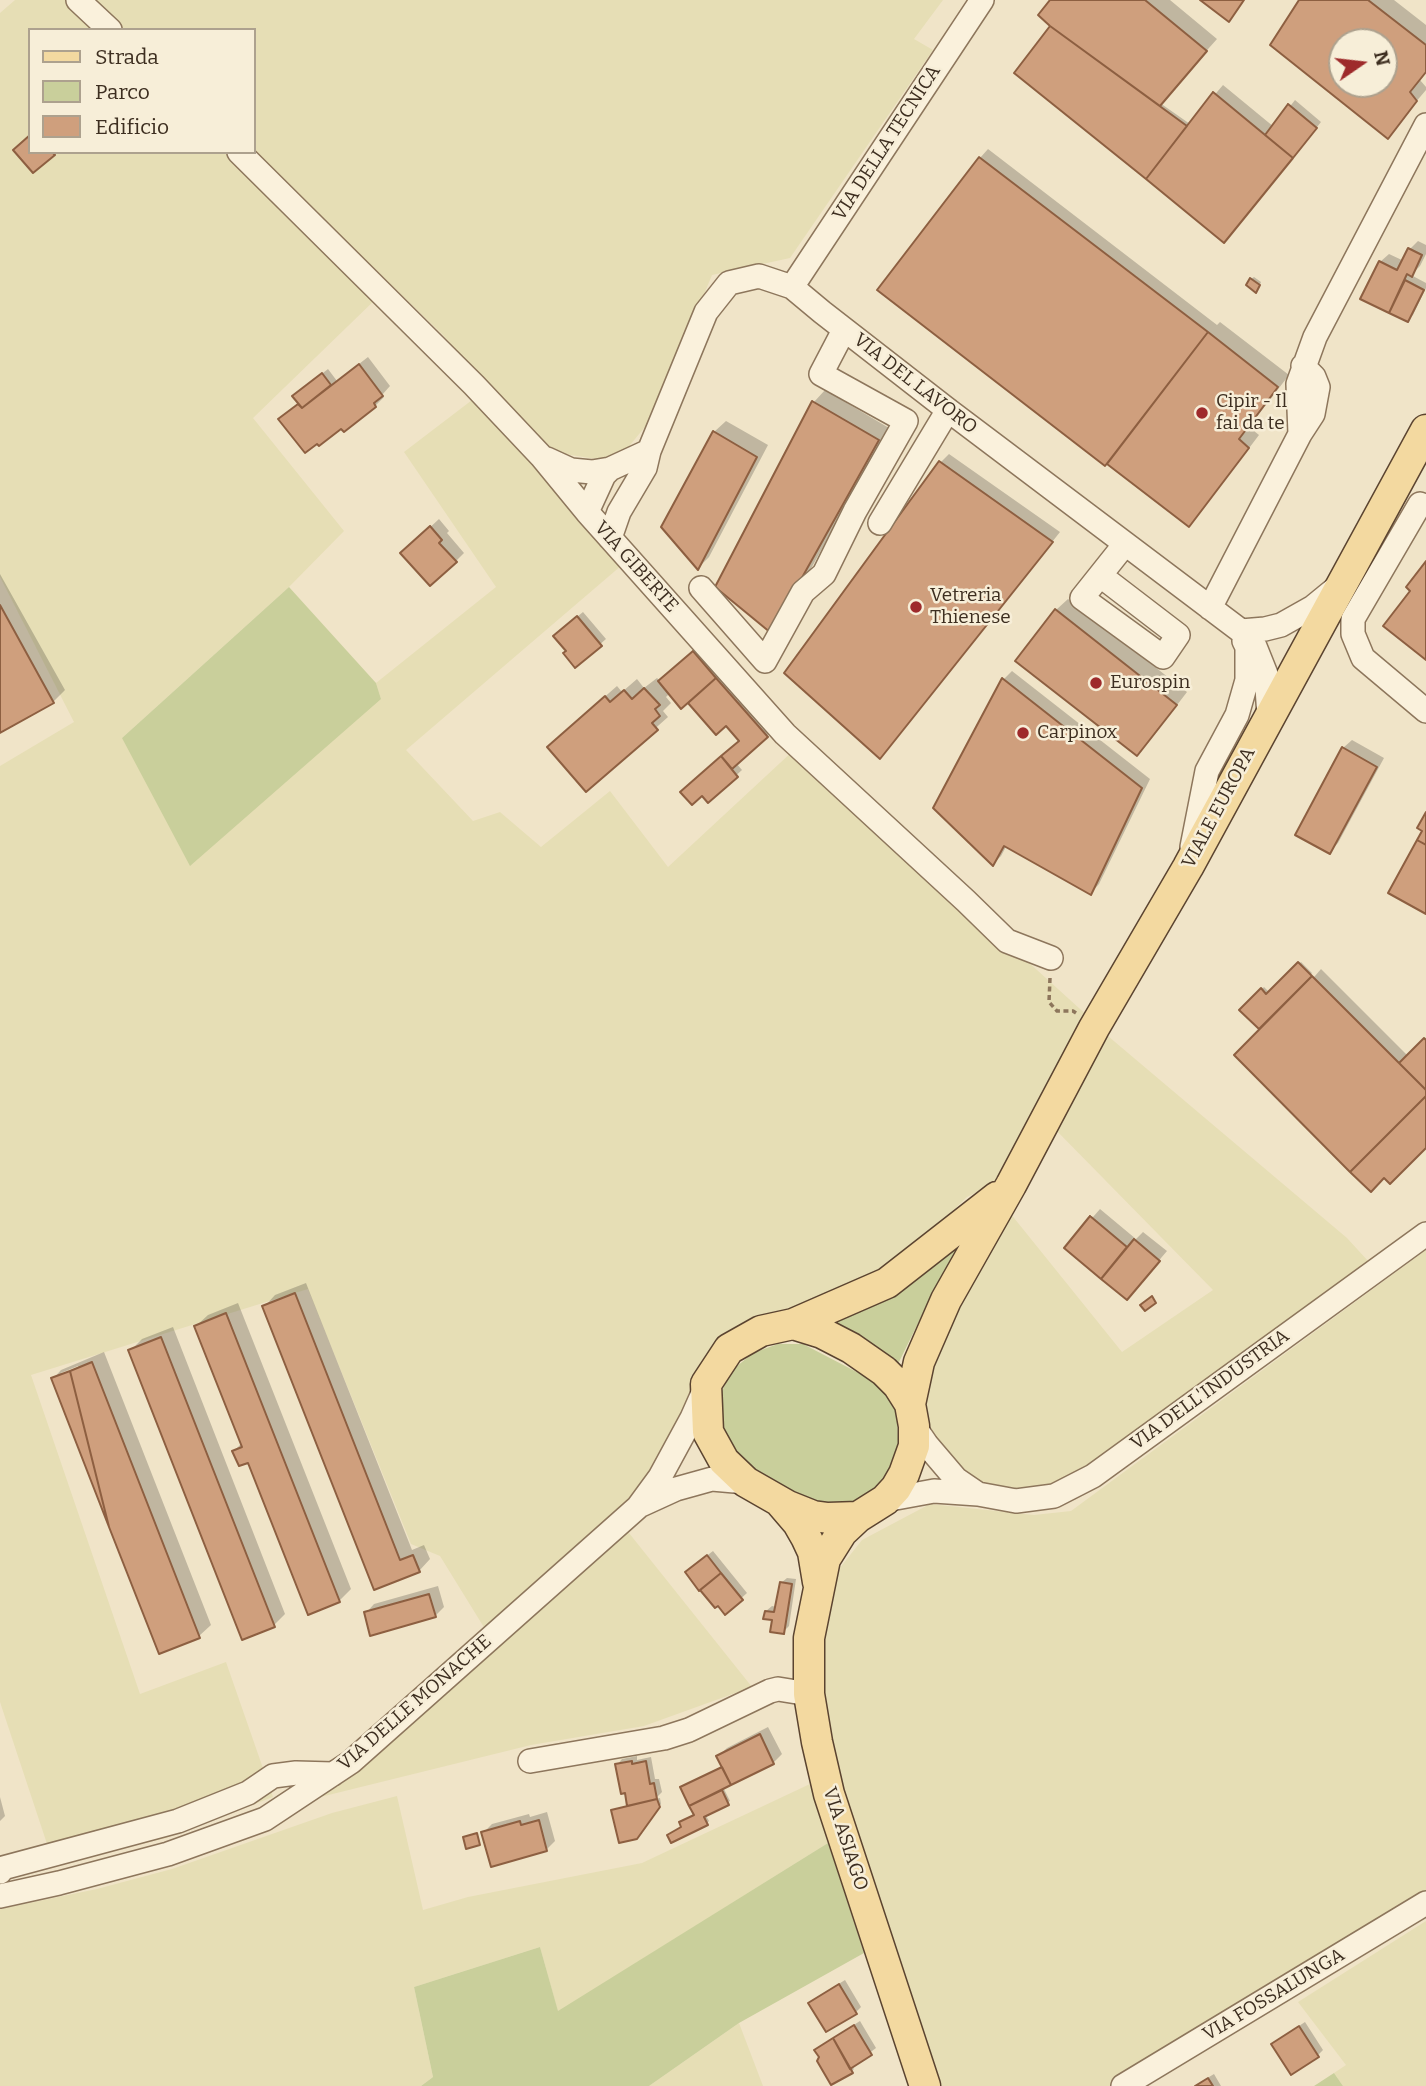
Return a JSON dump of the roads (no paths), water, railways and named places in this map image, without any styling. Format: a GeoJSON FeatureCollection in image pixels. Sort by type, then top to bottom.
{"type":"FeatureCollection","features":[{"type":"Feature","properties":{"kind":"main road","name":"VIALE EUROPA"},"geometry":{"type":"LineString","coordinates":[[912,1415],[919,1362],[946,1300],[1011,1185],[1094,1028],[1188,867],[1426,430]]}},
{"type":"Feature","properties":{"kind":"main road"},"geometry":{"type":"LineString","coordinates":[[858,1517],[813,1516],[788,1506],[747,1482],[724,1461],[708,1432],[706,1384],[729,1349],[761,1331],[793,1324],[887,1283],[1011,1185]]}},
{"type":"Feature","properties":{"kind":"main road"},"geometry":{"type":"LineString","coordinates":[[793,1324],[822,1333],[862,1355],[884,1371],[898,1385],[912,1415],[914,1446],[896,1488],[886,1500],[858,1517],[842,1532],[825,1559],[818,1585]]}},
{"type":"Feature","properties":{"kind":"main road"},"geometry":{"type":"LineString","coordinates":[[777,1499],[806,1537],[815,1560],[818,1585]]}},
{"type":"Feature","properties":{"kind":"main road","name":"VIA ASIAGO"},"geometry":{"type":"LineString","coordinates":[[818,1585],[809,1638],[809,1694],[817,1742],[829,1794],[925,2086]]}},
{"type":"Feature","properties":{"kind":"street"},"geometry":{"type":"LineString","coordinates":[[78,0],[108,28]]}},
{"type":"Feature","properties":{"kind":"street","name":"VIA DELLA TECNICA"},"geometry":{"type":"LineString","coordinates":[[792,287],[982,0]]}},
{"type":"Feature","properties":{"kind":"street"},"geometry":{"type":"LineString","coordinates":[[1210,608],[1300,434],[1298,384],[1315,337],[1421,135]]}},
{"type":"Feature","properties":{"kind":"street","name":"VIA GIBERTE"},"geometry":{"type":"LineString","coordinates":[[241,154],[474,385],[541,456],[587,512],[785,734],[1007,941],[1051,958]]}},
{"type":"Feature","properties":{"kind":"street","name":"VIA DEL LAVORO"},"geometry":{"type":"LineString","coordinates":[[610,538],[619,512],[645,468],[649,451],[706,312],[729,283],[759,276],[792,287],[948,410],[1241,631],[1254,644],[1266,674],[1269,716]]}},
{"type":"Feature","properties":{"kind":"street"},"geometry":{"type":"LineString","coordinates":[[701,589],[765,661],[803,592],[824,574],[855,511],[906,421],[821,374],[844,330]]}},
{"type":"Feature","properties":{"kind":"street"},"geometry":{"type":"LineString","coordinates":[[880,523],[948,410]]}},
{"type":"Feature","properties":{"kind":"street"},"geometry":{"type":"LineString","coordinates":[[541,456],[571,470],[592,471],[610,469],[649,451]]}},
{"type":"Feature","properties":{"kind":"street"},"geometry":{"type":"LineString","coordinates":[[587,512],[604,475],[610,469]]}},
{"type":"Feature","properties":{"kind":"street"},"geometry":{"type":"LineString","coordinates":[[587,512],[613,509],[629,498]]}},
{"type":"Feature","properties":{"kind":"street"},"geometry":{"type":"LineString","coordinates":[[1420,504],[1353,619],[1353,634],[1363,658],[1426,710]]}},
{"type":"Feature","properties":{"kind":"street"},"geometry":{"type":"LineString","coordinates":[[1101,576],[1125,544]]}},
{"type":"Feature","properties":{"kind":"street"},"geometry":{"type":"LineString","coordinates":[[1188,867],[1207,771],[1237,715],[1247,680],[1247,647],[1241,631],[1281,625],[1313,607],[1341,584]]}},
{"type":"Feature","properties":{"kind":"street","name":"VIA DELL'INDUSTRIA"},"geometry":{"type":"LineString","coordinates":[[886,1500],[934,1491],[978,1493],[1016,1501],[1054,1496],[1093,1476],[1155,1428],[1426,1234]]}},
{"type":"Feature","properties":{"kind":"street"},"geometry":{"type":"LineString","coordinates":[[638,1507],[666,1466],[692,1418],[706,1384]]}},
{"type":"Feature","properties":{"kind":"street","name":"VIA DELL'INDUSTRIA"},"geometry":{"type":"LineString","coordinates":[[912,1415],[927,1445],[956,1479],[978,1493]]}},
{"type":"Feature","properties":{"kind":"street"},"geometry":{"type":"LineString","coordinates":[[638,1507],[676,1489],[712,1479],[747,1482]]}},
{"type":"Feature","properties":{"kind":"street","name":"VIA DELLE MONACHE"},"geometry":{"type":"LineString","coordinates":[[0,1896],[168,1854],[265,1819],[351,1762],[638,1507]]}},
{"type":"Feature","properties":{"kind":"street"},"geometry":{"type":"LineString","coordinates":[[530,1761],[664,1738],[689,1730],[770,1690],[809,1694]]}},
{"type":"Feature","properties":{"kind":"street"},"geometry":{"type":"LineString","coordinates":[[0,1872],[3,1868],[15,1864],[178,1821],[248,1793],[273,1776],[296,1773],[333,1774]]}},
{"type":"Feature","properties":{"kind":"street","name":"VIA FOSSALUNGA"},"geometry":{"type":"LineString","coordinates":[[1126,2085],[1426,1903]]}},
{"type":"Feature","properties":{"kind":"place","name":"Cipir - Il fai da te"},"geometry":{"type":"Point","coordinates":[1202,413]}},
{"type":"Feature","properties":{"kind":"place","name":"Vetreria Thienese"},"geometry":{"type":"Point","coordinates":[916,607]}},
{"type":"Feature","properties":{"kind":"place","name":"Eurospin"},"geometry":{"type":"Point","coordinates":[1096,683]}},
{"type":"Feature","properties":{"kind":"place","name":"Carpinox"},"geometry":{"type":"Point","coordinates":[1023,733]}}]}
